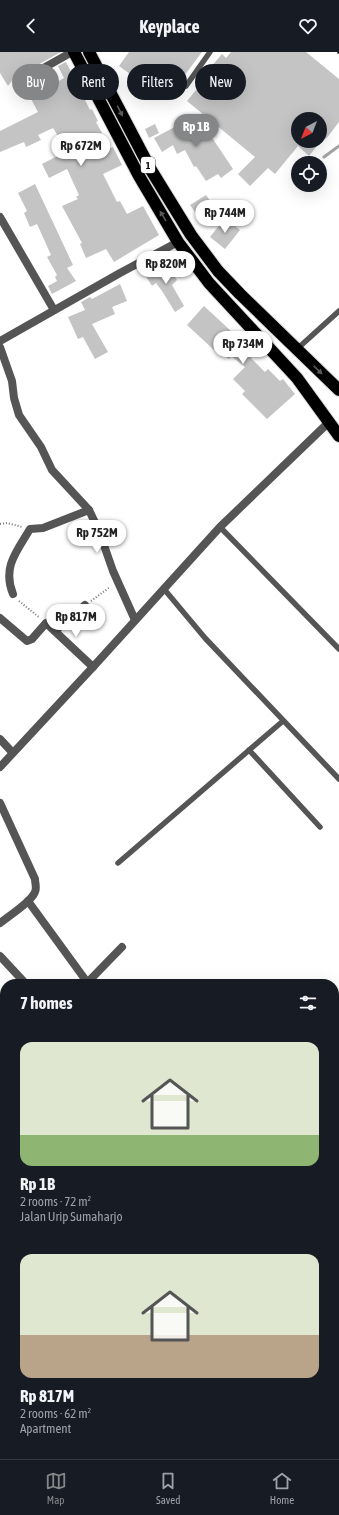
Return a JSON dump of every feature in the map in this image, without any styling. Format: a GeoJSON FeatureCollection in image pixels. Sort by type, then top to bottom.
{"type":"FeatureCollection","features":[{"type":"Feature","properties":{"kind":"highway","name":"1"},"geometry":{"type":"LineString","coordinates":[[73,52],[139,176],[178,242],[209,283],[297,378],[339,436]]}},
{"type":"Feature","properties":{"kind":"highway","name":"1"},"geometry":{"type":"LineString","coordinates":[[89,52],[170,203],[218,271],[339,390]]}},
{"type":"Feature","properties":{"kind":"street"},"geometry":{"type":"LineString","coordinates":[[52,64],[73,52]]}},
{"type":"Feature","properties":{"kind":"street"},"geometry":{"type":"LineString","coordinates":[[0,217],[54,310]]}},
{"type":"Feature","properties":{"kind":"street"},"geometry":{"type":"LineString","coordinates":[[0,341],[178,242]]}},
{"type":"Feature","properties":{"kind":"street"},"geometry":{"type":"LineString","coordinates":[[0,347],[12,381],[14,398],[19,415],[41,447],[52,470],[66,483],[89,510],[135,620]]}},
{"type":"Feature","properties":{"kind":"street"},"geometry":{"type":"LineString","coordinates":[[0,766],[93,668],[220,527],[330,422]]}},
{"type":"Feature","properties":{"kind":"street"},"geometry":{"type":"LineString","coordinates":[[13,594],[9,584],[10,567],[30,529],[43,528],[89,510]]}},
{"type":"Feature","properties":{"kind":"street"},"geometry":{"type":"LineString","coordinates":[[55,631],[85,605]]}},
{"type":"Feature","properties":{"kind":"street"},"geometry":{"type":"LineString","coordinates":[[0,618],[26,641],[32,639],[46,623],[93,668]]}},
{"type":"Feature","properties":{"kind":"street"},"geometry":{"type":"LineString","coordinates":[[0,739],[12,752]]}},
{"type":"Feature","properties":{"kind":"street"},"geometry":{"type":"LineString","coordinates":[[0,803],[35,879],[35,892],[28,901],[0,923]]}},
{"type":"Feature","properties":{"kind":"street"},"geometry":{"type":"LineString","coordinates":[[28,901],[84,979]]}},
{"type":"Feature","properties":{"kind":"street"},"geometry":{"type":"LineString","coordinates":[[91,979],[122,947]]}},
{"type":"Feature","properties":{"kind":"street"},"geometry":{"type":"LineString","coordinates":[[0,956],[21,979]]}},
{"type":"Feature","properties":{"kind":"lane"},"geometry":{"type":"LineString","coordinates":[[187,85],[210,52]]}},
{"type":"Feature","properties":{"kind":"lane"},"geometry":{"type":"LineString","coordinates":[[297,349],[339,311]]}},
{"type":"Feature","properties":{"kind":"lane"},"geometry":{"type":"LineString","coordinates":[[220,527],[339,649]]}},
{"type":"Feature","properties":{"kind":"lane"},"geometry":{"type":"LineString","coordinates":[[164,589],[205,638],[339,779]]}},
{"type":"Feature","properties":{"kind":"lane"},"geometry":{"type":"LineString","coordinates":[[118,863],[283,721]]}},
{"type":"Feature","properties":{"kind":"lane"},"geometry":{"type":"LineString","coordinates":[[249,750],[320,827]]}},
{"type":"Feature","properties":{"kind":"path"},"geometry":{"type":"LineString","coordinates":[[0,524],[7,523],[30,529]]}},
{"type":"Feature","properties":{"kind":"path"},"geometry":{"type":"LineString","coordinates":[[85,605],[118,582]]}},
{"type":"Feature","properties":{"kind":"path"},"geometry":{"type":"LineString","coordinates":[[13,594],[20,602],[46,623]]}},
{"type":"Feature","properties":{"kind":"building"},"geometry":{"type":"Polygon","coordinates":[[[0,52],[61,52],[39,64],[12,64],[12,81],[8,86],[0,73],[0,52]]]}},
{"type":"Feature","properties":{"kind":"building"},"geometry":{"type":"Polygon","coordinates":[[[129,52],[202,52],[187,72],[187,64],[127,64],[127,72],[119,66],[129,52]]]}},
{"type":"Feature","properties":{"kind":"building"},"geometry":{"type":"Polygon","coordinates":[[[231,52],[306,52],[339,79],[339,122],[327,138],[327,112],[291,112],[291,148],[296,148],[275,174],[268,168],[250,186],[238,174],[255,157],[187,101],[195,91],[195,100],[246,100],[246,64],[213,64],[222,54],[226,58],[231,52]]]}},
{"type":"Feature","properties":{"kind":"building"},"geometry":{"type":"Polygon","coordinates":[[[66,62],[67,64],[67,100],[85,100],[90,110],[92,109],[98,121],[96,122],[102,133],[98,135],[106,150],[113,147],[122,165],[103,174],[117,202],[120,201],[127,214],[143,206],[159,235],[114,262],[106,249],[86,258],[80,244],[82,243],[62,206],[78,199],[76,197],[79,195],[67,169],[49,178],[42,164],[67,151],[53,128],[38,135],[41,140],[26,147],[24,142],[0,152],[0,131],[38,112],[32,100],[59,100],[59,81],[64,78],[59,66],[66,62]]]}},
{"type":"Feature","properties":{"kind":"building"},"geometry":{"type":"Polygon","coordinates":[[[197,115],[233,169],[221,178],[218,174],[206,181],[196,166],[194,167],[185,150],[177,154],[173,145],[162,152],[154,138],[197,115]]]}},
{"type":"Feature","properties":{"kind":"building"},"geometry":{"type":"Polygon","coordinates":[[[155,124],[159,133],[149,138],[145,129],[155,124]]]}},
{"type":"Feature","properties":{"kind":"building"},"geometry":{"type":"Polygon","coordinates":[[[300,148],[315,148],[309,156],[300,148]]]}},
{"type":"Feature","properties":{"kind":"building"},"geometry":{"type":"Polygon","coordinates":[[[35,184],[73,265],[67,268],[76,281],[52,294],[48,286],[57,281],[55,277],[57,275],[47,257],[51,255],[37,224],[30,227],[24,213],[27,211],[18,193],[35,184]]]}},
{"type":"Feature","properties":{"kind":"building"},"geometry":{"type":"Polygon","coordinates":[[[206,195],[215,208],[199,218],[190,205],[206,195]]]}},
{"type":"Feature","properties":{"kind":"building"},"geometry":{"type":"Polygon","coordinates":[[[225,218],[240,230],[225,249],[210,237],[225,218]]]}},
{"type":"Feature","properties":{"kind":"building"},"geometry":{"type":"Polygon","coordinates":[[[165,262],[177,280],[172,285],[184,306],[175,312],[156,283],[152,286],[145,275],[165,262]]]}},
{"type":"Feature","properties":{"kind":"building"},"geometry":{"type":"Polygon","coordinates":[[[120,284],[127,301],[112,307],[115,314],[92,324],[108,352],[95,359],[83,337],[78,339],[68,317],[85,310],[81,302],[90,297],[92,299],[120,284]]]}},
{"type":"Feature","properties":{"kind":"building"},"geometry":{"type":"Polygon","coordinates":[[[204,306],[231,331],[229,334],[244,346],[251,339],[259,349],[251,358],[265,372],[268,369],[280,381],[283,379],[295,394],[267,419],[242,394],[245,391],[233,379],[245,367],[231,356],[229,359],[215,348],[214,350],[187,325],[204,306]]]}},
{"type":"Feature","properties":{"kind":"waterway"},"geometry":{"type":"LineString","coordinates":[[325,156],[339,146]]}}]}
